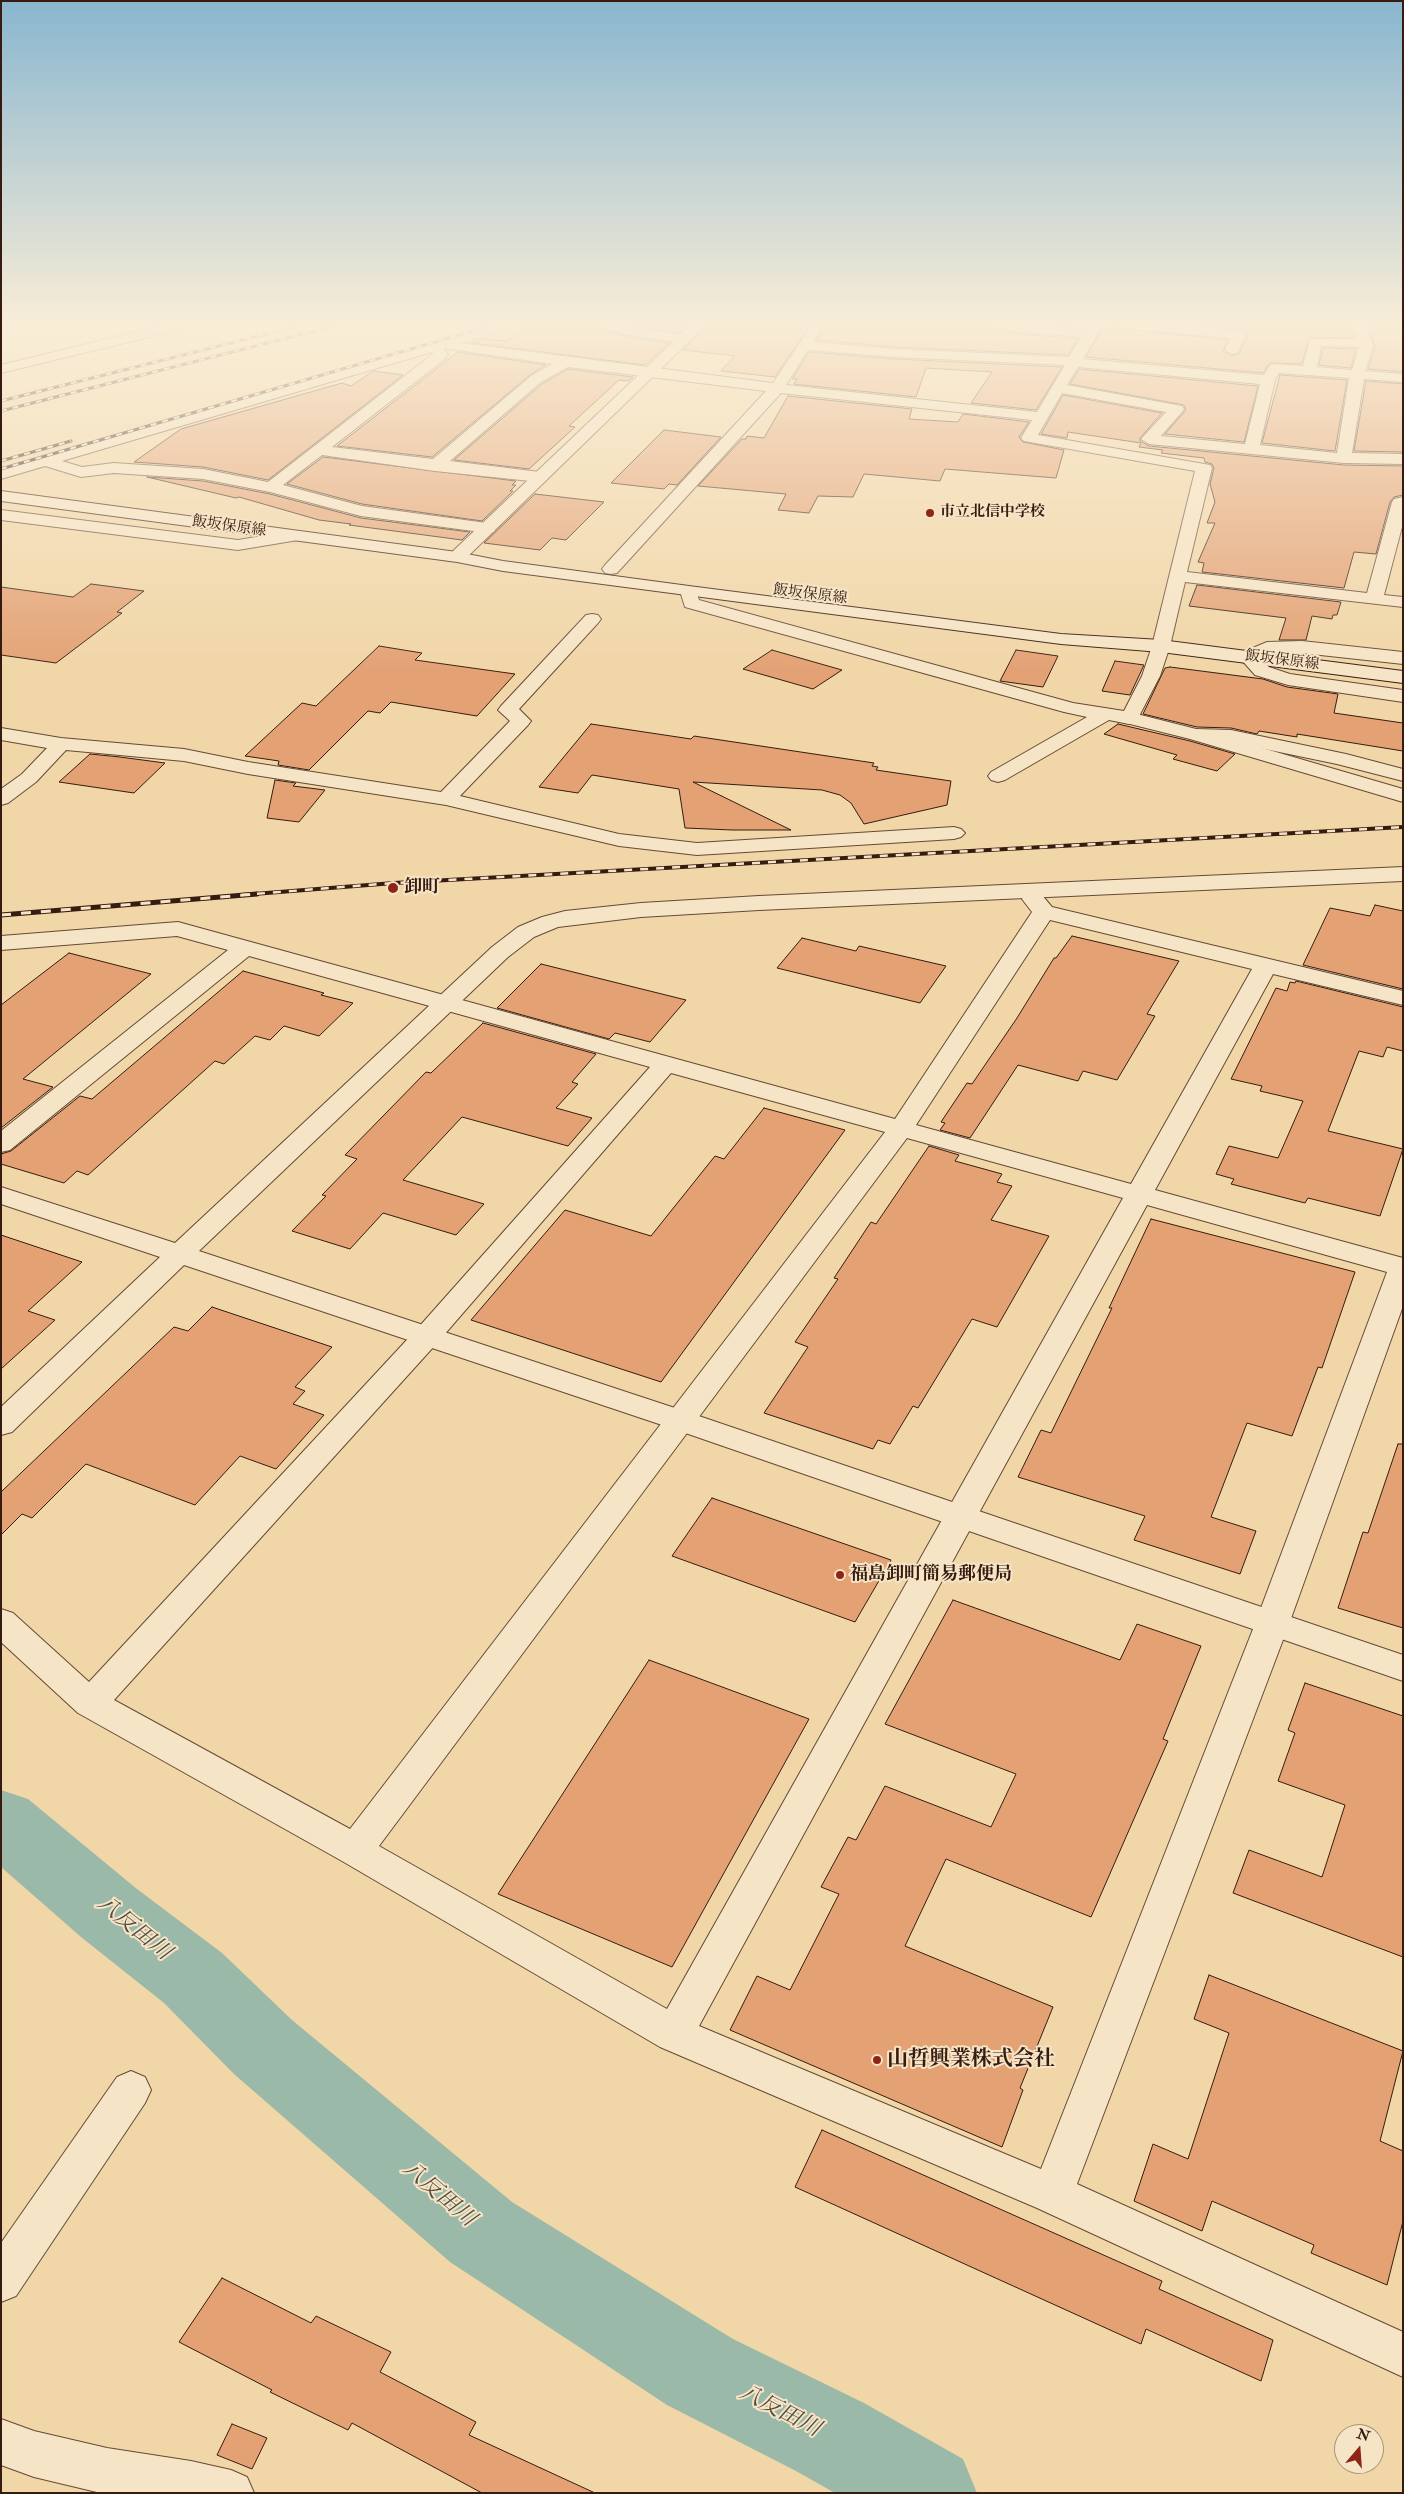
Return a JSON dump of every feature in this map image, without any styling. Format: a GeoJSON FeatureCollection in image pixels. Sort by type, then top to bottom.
{"type":"FeatureCollection","features":[{"type":"Feature","properties":{"kind":"street"},"geometry":{"type":"LineString","coordinates":[[1,474],[106,443]]}},
{"type":"Feature","properties":{"kind":"street"},"geometry":{"type":"LineString","coordinates":[[271,486],[328,443]]}},
{"type":"Feature","properties":{"kind":"street"},"geometry":{"type":"LineString","coordinates":[[435,466],[461,443]]}},
{"type":"Feature","properties":{"kind":"street"},"geometry":{"type":"LineString","coordinates":[[457,557],[575,443]]}},
{"type":"Feature","properties":{"kind":"street"},"geometry":{"type":"LineString","coordinates":[[611,570],[726,443]]}},
{"type":"Feature","properties":{"kind":"street"},"geometry":{"type":"LineString","coordinates":[[1060,443],[1204,468],[1161,646],[1151,676],[1129,718]]}},
{"type":"Feature","properties":{"kind":"street"},"geometry":{"type":"LineString","coordinates":[[1194,443],[1344,458],[1403,459]]}},
{"type":"Feature","properties":{"kind":"street"},"geometry":{"type":"LineString","coordinates":[[1251,449],[1252,443]]}},
{"type":"Feature","properties":{"kind":"street"},"geometry":{"type":"LineString","coordinates":[[1344,458],[1346,443]]}},
{"type":"Feature","properties":{"kind":"street"},"geometry":{"type":"LineString","coordinates":[[320,450],[435,466],[540,477]]}},
{"type":"Feature","properties":{"kind":"street"},"geometry":{"type":"LineString","coordinates":[[46,461],[81,472],[114,468],[177,471],[271,486],[361,511],[488,528]]}},
{"type":"Feature","properties":{"kind":"street","name":"飯坂保原線"},"geometry":{"type":"LineString","coordinates":[[1,496],[457,557],[503,566],[689,591],[1061,639],[1161,646],[1403,677]]}},
{"type":"Feature","properties":{"kind":"street"},"geometry":{"type":"LineString","coordinates":[[1374,599],[1395,550],[1400,502],[1403,502]]}},
{"type":"Feature","properties":{"kind":"street"},"geometry":{"type":"LineString","coordinates":[[1,515],[238,544],[255,544],[292,536]]}},
{"type":"Feature","properties":{"kind":"street","name":"飯坂保原線"},"geometry":{"type":"LineString","coordinates":[[457,557],[510,557],[1066,627],[1161,646]]}},
{"type":"Feature","properties":{"kind":"street"},"geometry":{"type":"LineString","coordinates":[[1177,576],[1403,602]]}},
{"type":"Feature","properties":{"kind":"street"},"geometry":{"type":"LineString","coordinates":[[689,591],[691,603],[1071,708],[1129,718],[1197,735],[1403,796]]}},
{"type":"Feature","properties":{"kind":"street"},"geometry":{"type":"LineString","coordinates":[[446,799],[521,721],[508,710],[592,619]]}},
{"type":"Feature","properties":{"kind":"street"},"geometry":{"type":"LineString","coordinates":[[1403,658],[1287,647],[1267,648],[1248,656],[1256,667],[1262,671],[1288,679],[1403,696]]}},
{"type":"Feature","properties":{"kind":"street"},"geometry":{"type":"LineString","coordinates":[[998,776],[1106,714]]}},
{"type":"Feature","properties":{"kind":"street"},"geometry":{"type":"LineString","coordinates":[[1,734],[61,744],[184,755],[258,770],[446,799],[619,840],[696,849],[954,833]]}},
{"type":"Feature","properties":{"kind":"street"},"geometry":{"type":"LineString","coordinates":[[1197,735],[1232,736],[1339,758],[1403,775]]}},
{"type":"Feature","properties":{"kind":"street"},"geometry":{"type":"LineString","coordinates":[[1,799],[29,778],[61,744]]}},
{"type":"Feature","properties":{"kind":"street"},"geometry":{"type":"LineString","coordinates":[[1,1425],[182,1254],[321,1119],[500,952],[526,932],[565,918],[759,903],[1403,874]]}},
{"type":"Feature","properties":{"kind":"street"},"geometry":{"type":"LineString","coordinates":[[1025,890],[1044,912],[1403,998]]}},
{"type":"Feature","properties":{"kind":"street"},"geometry":{"type":"LineString","coordinates":[[355,1850],[900,1130],[1044,912]]}},
{"type":"Feature","properties":{"kind":"street"},"geometry":{"type":"LineString","coordinates":[[1,944],[178,929],[900,1130],[1403,1267],[1272,1624],[1052,2194]]}},
{"type":"Feature","properties":{"kind":"street"},"geometry":{"type":"LineString","coordinates":[[1,1144],[245,948]]}},
{"type":"Feature","properties":{"kind":"street"},"geometry":{"type":"LineString","coordinates":[[674,2034],[962,1518],[1137,1194],[1266,965]]}},
{"type":"Feature","properties":{"kind":"street"},"geometry":{"type":"LineString","coordinates":[[90,1703],[427,1336],[665,1065]]}},
{"type":"Feature","properties":{"kind":"street"},"geometry":{"type":"LineString","coordinates":[[1,1195],[679,1420],[1403,1668]]}},
{"type":"Feature","properties":{"kind":"street"},"geometry":{"type":"LineString","coordinates":[[1,1622],[90,1703],[355,1850],[674,2034],[1052,2194],[1403,2355]]}},
{"type":"Feature","properties":{"kind":"street"},"geometry":{"type":"LineString","coordinates":[[1,2281],[131,2090]]}},
{"type":"Feature","properties":{"kind":"street"},"geometry":{"type":"LineString","coordinates":[[1,2442],[34,2454],[107,2471],[191,2484],[231,2493]]}},
{"type":"Feature","properties":{"kind":"building"},"geometry":{"type":"Polygon","coordinates":[[[161,443],[315,443],[268,480],[203,467],[134,462],[161,443]]]}},
{"type":"Feature","properties":{"kind":"building"},"geometry":{"type":"Polygon","coordinates":[[[340,443],[448,443],[432,457],[337,446],[340,443]]]}},
{"type":"Feature","properties":{"kind":"building"},"geometry":{"type":"Polygon","coordinates":[[[473,443],[557,443],[529,469],[454,460],[473,443]]]}},
{"type":"Feature","properties":{"kind":"building"},"geometry":{"type":"Polygon","coordinates":[[[651,443],[715,443],[677,485],[669,484],[664,489],[611,483],[651,443]]]}},
{"type":"Feature","properties":{"kind":"building"},"geometry":{"type":"Polygon","coordinates":[[[738,443],[1030,443],[1064,450],[1056,478],[945,469],[940,481],[864,474],[853,497],[818,496],[809,513],[778,510],[786,494],[698,486],[738,443]]]}},
{"type":"Feature","properties":{"kind":"building"},"geometry":{"type":"Polygon","coordinates":[[[1141,443],[1144,443],[1149,446],[1344,465],[1403,466],[1403,495],[1394,497],[1390,502],[1376,554],[1354,552],[1344,588],[1202,572],[1204,563],[1198,562],[1215,523],[1207,523],[1215,502],[1210,484],[1214,468],[1212,464],[1205,462],[1204,458],[1161,453],[1163,450],[1139,447],[1141,443]]]}},
{"type":"Feature","properties":{"kind":"building"},"geometry":{"type":"Polygon","coordinates":[[[1266,443],[1336,443],[1335,451],[1266,443]]]}},
{"type":"Feature","properties":{"kind":"building"},"geometry":{"type":"Polygon","coordinates":[[[1355,443],[1403,443],[1403,452],[1354,451],[1355,443]]]}},
{"type":"Feature","properties":{"kind":"building"},"geometry":{"type":"Polygon","coordinates":[[[323,457],[516,481],[512,485],[516,485],[510,491],[513,491],[482,521],[362,504],[287,484],[323,457]]]}},
{"type":"Feature","properties":{"kind":"building"},"geometry":{"type":"Polygon","coordinates":[[[147,477],[203,481],[270,494],[361,518],[470,532],[462,540],[319,520],[239,497],[236,498],[147,477]]]}},
{"type":"Feature","properties":{"kind":"building"},"geometry":{"type":"Polygon","coordinates":[[[535,494],[604,502],[566,540],[552,538],[540,550],[484,543],[535,494]]]}},
{"type":"Feature","properties":{"kind":"building"},"geometry":{"type":"Polygon","coordinates":[[[91,584],[144,591],[117,612],[122,613],[56,663],[1,655],[1,587],[73,597],[91,584]]]}},
{"type":"Feature","properties":{"kind":"building"},"geometry":{"type":"Polygon","coordinates":[[[1197,585],[1341,602],[1337,615],[1333,615],[1332,619],[1312,616],[1306,640],[1279,640],[1286,618],[1189,606],[1197,585]]]}},
{"type":"Feature","properties":{"kind":"building"},"geometry":{"type":"Polygon","coordinates":[[[379,646],[422,653],[415,660],[515,674],[477,716],[391,702],[380,713],[368,711],[309,770],[278,765],[279,761],[245,756],[302,703],[316,706],[379,646]]]}},
{"type":"Feature","properties":{"kind":"building"},"geometry":{"type":"Polygon","coordinates":[[[772,650],[842,670],[813,689],[743,669],[772,650]]]}},
{"type":"Feature","properties":{"kind":"building"},"geometry":{"type":"Polygon","coordinates":[[[1016,650],[1058,656],[1043,687],[1000,681],[1016,650]]]}},
{"type":"Feature","properties":{"kind":"building"},"geometry":{"type":"Polygon","coordinates":[[[1115,661],[1144,665],[1130,695],[1102,691],[1115,661]]]}},
{"type":"Feature","properties":{"kind":"building"},"geometry":{"type":"Polygon","coordinates":[[[1170,667],[1263,679],[1287,687],[1338,694],[1334,713],[1403,723],[1403,751],[1297,734],[1297,737],[1259,731],[1257,734],[1231,728],[1197,727],[1143,714],[1165,668],[1170,667]]]}},
{"type":"Feature","properties":{"kind":"building"},"geometry":{"type":"Polygon","coordinates":[[[591,724],[691,739],[694,736],[874,763],[872,766],[878,767],[876,770],[951,781],[947,805],[864,824],[851,803],[840,795],[822,790],[693,782],[791,830],[685,828],[679,789],[592,775],[578,793],[539,787],[591,724]]]}},
{"type":"Feature","properties":{"kind":"building"},"geometry":{"type":"Polygon","coordinates":[[[1118,724],[1235,754],[1217,771],[1173,759],[1177,755],[1104,734],[1118,724]]]}},
{"type":"Feature","properties":{"kind":"building"},"geometry":{"type":"Polygon","coordinates":[[[90,754],[165,763],[134,793],[59,782],[90,754]]]}},
{"type":"Feature","properties":{"kind":"building"},"geometry":{"type":"Polygon","coordinates":[[[275,780],[296,783],[293,786],[325,790],[299,822],[267,818],[275,780]]]}},
{"type":"Feature","properties":{"kind":"building"},"geometry":{"type":"Polygon","coordinates":[[[1375,905],[1403,911],[1403,989],[1303,965],[1330,908],[1370,916],[1375,905]]]}},
{"type":"Feature","properties":{"kind":"building"},"geometry":{"type":"Polygon","coordinates":[[[1072,936],[1179,961],[1147,1014],[1155,1016],[1117,1080],[1083,1071],[1078,1081],[1018,1065],[970,1138],[940,1130],[945,1123],[941,1122],[967,1083],[972,1084],[1017,1018],[1054,958],[1056,958],[1072,936]]]}},
{"type":"Feature","properties":{"kind":"building"},"geometry":{"type":"Polygon","coordinates":[[[802,938],[856,951],[859,946],[946,966],[920,1003],[777,968],[802,938]]]}},
{"type":"Feature","properties":{"kind":"building"},"geometry":{"type":"Polygon","coordinates":[[[69,953],[151,974],[23,1079],[53,1087],[1,1128],[1,1005],[69,953]]]}},
{"type":"Feature","properties":{"kind":"building"},"geometry":{"type":"Polygon","coordinates":[[[541,964],[686,1000],[650,1042],[615,1033],[609,1039],[497,1008],[541,964]]]}},
{"type":"Feature","properties":{"kind":"building"},"geometry":{"type":"Polygon","coordinates":[[[243,971],[324,993],[321,995],[353,1003],[319,1036],[284,1026],[270,1040],[255,1036],[224,1064],[215,1061],[88,1175],[77,1171],[64,1183],[1,1164],[1,1154],[11,1151],[80,1096],[92,1099],[243,971]]]}},
{"type":"Feature","properties":{"kind":"building"},"geometry":{"type":"Polygon","coordinates":[[[1296,981],[1403,1007],[1403,1051],[1387,1047],[1383,1057],[1359,1051],[1328,1131],[1403,1149],[1380,1216],[1308,1198],[1305,1203],[1231,1184],[1234,1179],[1216,1174],[1229,1146],[1278,1158],[1303,1101],[1260,1091],[1262,1086],[1231,1079],[1276,988],[1287,991],[1290,982],[1295,983],[1296,981]]]}},
{"type":"Feature","properties":{"kind":"building"},"geometry":{"type":"Polygon","coordinates":[[[483,1023],[596,1054],[572,1082],[578,1084],[556,1108],[592,1118],[568,1146],[462,1117],[403,1180],[484,1204],[456,1235],[383,1213],[350,1249],[292,1231],[326,1196],[322,1195],[357,1159],[345,1155],[426,1072],[431,1073],[483,1023]]]}},
{"type":"Feature","properties":{"kind":"building"},"geometry":{"type":"Polygon","coordinates":[[[764,1108],[845,1130],[661,1382],[471,1320],[565,1210],[651,1236],[715,1156],[724,1159],[764,1108]]]}},
{"type":"Feature","properties":{"kind":"building"},"geometry":{"type":"Polygon","coordinates":[[[929,1146],[959,1155],[955,1161],[1002,1174],[997,1182],[1012,1186],[991,1220],[1049,1236],[997,1327],[972,1319],[918,1408],[913,1406],[890,1444],[878,1440],[873,1449],[764,1413],[808,1347],[795,1342],[838,1279],[834,1278],[871,1222],[876,1224],[929,1146]]]}},
{"type":"Feature","properties":{"kind":"building"},"geometry":{"type":"Polygon","coordinates":[[[1151,1219],[1355,1272],[1322,1368],[1318,1367],[1292,1436],[1247,1423],[1211,1517],[1256,1531],[1240,1574],[1134,1540],[1145,1516],[1018,1477],[1041,1430],[1051,1433],[1112,1308],[1109,1308],[1151,1219]]]}},
{"type":"Feature","properties":{"kind":"building"},"geometry":{"type":"Polygon","coordinates":[[[1,1235],[82,1262],[28,1311],[55,1320],[1,1369],[1,1235]]]}},
{"type":"Feature","properties":{"kind":"building"},"geometry":{"type":"Polygon","coordinates":[[[212,1307],[332,1347],[295,1387],[305,1391],[293,1404],[324,1415],[276,1469],[240,1456],[195,1505],[86,1464],[32,1518],[22,1514],[1,1535],[1,1492],[174,1327],[188,1331],[212,1307]]]}},
{"type":"Feature","properties":{"kind":"building"},"geometry":{"type":"Polygon","coordinates":[[[1398,1444],[1403,1444],[1403,1628],[1338,1608],[1363,1532],[1368,1533],[1398,1444]]]}},
{"type":"Feature","properties":{"kind":"building"},"geometry":{"type":"Polygon","coordinates":[[[712,1498],[891,1560],[855,1622],[672,1556],[712,1498]]]}},
{"type":"Feature","properties":{"kind":"building"},"geometry":{"type":"Polygon","coordinates":[[[953,1600],[1120,1660],[1137,1624],[1201,1646],[1163,1739],[1168,1741],[1091,1917],[946,1859],[905,1946],[1053,2007],[1020,2088],[1023,2090],[1002,2147],[730,2030],[757,1976],[790,1990],[839,1894],[821,1887],[848,1837],[856,1840],[885,1786],[991,1827],[1016,1774],[885,1724],[953,1600]]]}},
{"type":"Feature","properties":{"kind":"building"},"geometry":{"type":"Polygon","coordinates":[[[649,1660],[809,1719],[672,1967],[498,1894],[649,1660]]]}},
{"type":"Feature","properties":{"kind":"building"},"geometry":{"type":"Polygon","coordinates":[[[1305,1683],[1403,1716],[1403,1957],[1233,1893],[1249,1850],[1322,1877],[1345,1805],[1278,1781],[1295,1733],[1288,1730],[1305,1683]]]}},
{"type":"Feature","properties":{"kind":"building"},"geometry":{"type":"Polygon","coordinates":[[[1209,1975],[1403,2051],[1380,2141],[1403,2151],[1403,2221],[1387,2285],[1311,2253],[1314,2245],[1212,2201],[1202,2231],[1134,2201],[1153,2144],[1188,2159],[1229,2033],[1194,2019],[1209,1975]]]}},
{"type":"Feature","properties":{"kind":"building"},"geometry":{"type":"Polygon","coordinates":[[[822,2130],[1162,2281],[1159,2289],[1273,2340],[1261,2381],[1146,2329],[1141,2344],[795,2187],[822,2130]]]}},
{"type":"Feature","properties":{"kind":"building"},"geometry":{"type":"Polygon","coordinates":[[[222,2278],[311,2323],[316,2316],[391,2352],[380,2372],[476,2422],[469,2435],[595,2493],[482,2493],[352,2423],[348,2430],[270,2392],[272,2390],[179,2342],[222,2278]]]}},
{"type":"Feature","properties":{"kind":"building"},"geometry":{"type":"Polygon","coordinates":[[[232,2424],[267,2438],[252,2469],[217,2455],[232,2424]]]}},
{"type":"Feature","properties":{"kind":"waterway","name":"八反田川"},"geometry":{"type":"LineString","coordinates":[[1,1821],[109,1913],[193,1978],[263,2047],[481,2232],[700,2372],[830,2437],[929,2493]]}},
{"type":"Feature","properties":{"kind":"railway"},"geometry":{"type":"LineString","coordinates":[[1,461],[63,443]]}},
{"type":"Feature","properties":{"kind":"railway"},"geometry":{"type":"LineString","coordinates":[[1,469],[88,443]]}},
{"type":"Feature","properties":{"kind":"railway"},"geometry":{"type":"LineString","coordinates":[[241,895],[394,883],[1403,827]]}},
{"type":"Feature","properties":{"kind":"railway"},"geometry":{"type":"LineString","coordinates":[[1,915],[257,894]]}},
{"type":"Feature","properties":{"kind":"place","name":"市立北信中学校"},"geometry":{"type":"Point","coordinates":[930,513]}},
{"type":"Feature","properties":{"kind":"place","name":"卸町"},"geometry":{"type":"Point","coordinates":[393,888]}},
{"type":"Feature","properties":{"kind":"place","name":"福島卸町簡易郵便局"},"geometry":{"type":"Point","coordinates":[840,1575]}},
{"type":"Feature","properties":{"kind":"place","name":"山哲興業株式会社"},"geometry":{"type":"Point","coordinates":[877,2060]}}]}
